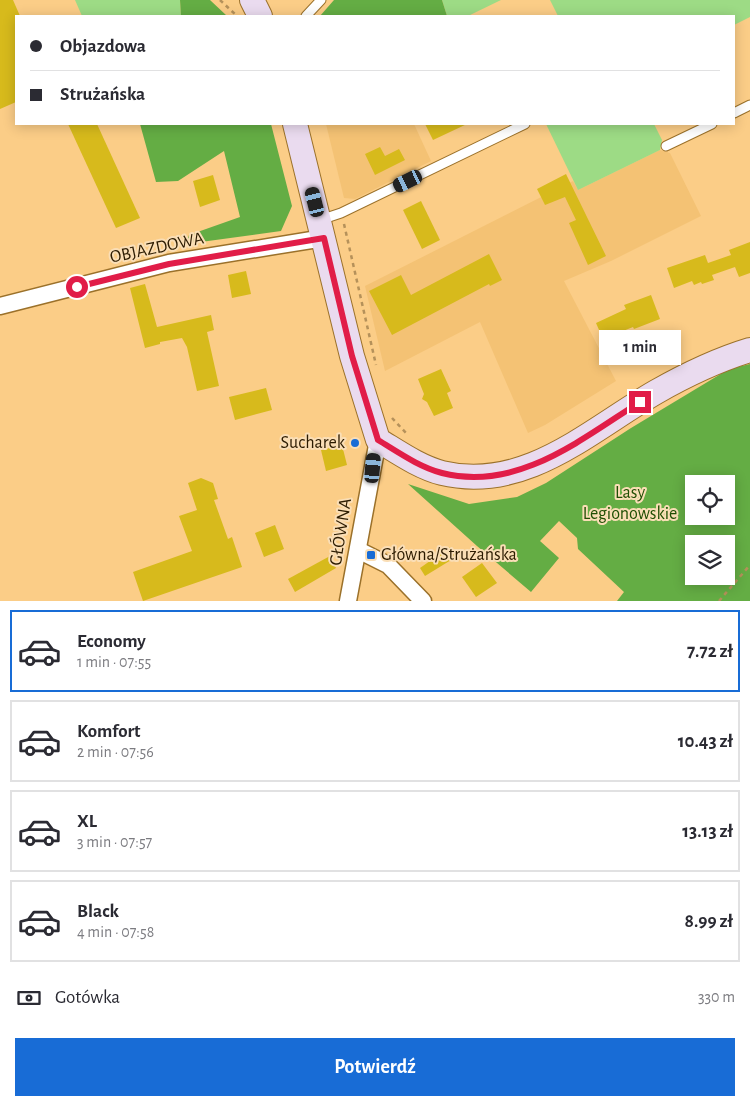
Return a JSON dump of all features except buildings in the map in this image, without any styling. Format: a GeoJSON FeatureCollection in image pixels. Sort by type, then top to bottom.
{"type":"FeatureCollection","features":[{"type":"Feature","properties":{"kind":"main road"},"geometry":{"type":"LineString","coordinates":[[252,0],[260,15]]}},
{"type":"Feature","properties":{"kind":"main road"},"geometry":{"type":"LineString","coordinates":[[295,125],[328,224],[352,356],[378,440],[424,466],[441,473],[476,477],[516,472],[543,461],[656,392],[696,371],[722,358],[750,350]]}},
{"type":"Feature","properties":{"kind":"street","name":"OBJAZDOWA"},"geometry":{"type":"LineString","coordinates":[[0,306],[328,224]]}},
{"type":"Feature","properties":{"kind":"street","name":"GŁÓWNA"},"geometry":{"type":"LineString","coordinates":[[348,601],[378,440]]}},
{"type":"Feature","properties":{"kind":"street"},"geometry":{"type":"LineString","coordinates":[[358,550],[388,565],[423,601]]}},
{"type":"Feature","properties":{"kind":"lane"},"geometry":{"type":"LineString","coordinates":[[307,15],[321,0]]}},
{"type":"Feature","properties":{"kind":"lane"},"geometry":{"type":"LineString","coordinates":[[735,112],[750,105]]}},
{"type":"Feature","properties":{"kind":"lane"},"geometry":{"type":"LineString","coordinates":[[328,224],[523,125]]}},
{"type":"Feature","properties":{"kind":"lane"},"geometry":{"type":"LineString","coordinates":[[666,146],[710,125]]}},
{"type":"Feature","properties":{"kind":"path"},"geometry":{"type":"LineString","coordinates":[[220,0],[236,15]]}},
{"type":"Feature","properties":{"kind":"path"},"geometry":{"type":"LineString","coordinates":[[328,224],[377,366]]}},
{"type":"Feature","properties":{"kind":"path"},"geometry":{"type":"LineString","coordinates":[[389,413],[397,424],[410,436]]}},
{"type":"Feature","properties":{"kind":"path"},"geometry":{"type":"LineString","coordinates":[[719,601],[750,565]]}},
{"type":"Feature","properties":{"kind":"shaded area"},"geometry":{"type":"Polygon","coordinates":[[[326,125],[414,125],[431,161],[355,199],[344,198],[326,125]]]}},
{"type":"Feature","properties":{"kind":"shaded area"},"geometry":{"type":"Polygon","coordinates":[[[660,150],[670,153],[701,216],[611,261],[564,281],[616,381],[545,425],[528,433],[480,322],[385,371],[365,286],[573,181],[578,190],[660,150]]]}},
{"type":"Feature","properties":{"kind":"green space"},"geometry":{"type":"Polygon","coordinates":[[[75,0],[180,0],[181,15],[82,15],[75,0]]]}},
{"type":"Feature","properties":{"kind":"green space"},"geometry":{"type":"Polygon","coordinates":[[[180,0],[210,0],[226,15],[181,15],[180,0]]]}},
{"type":"Feature","properties":{"kind":"green space"},"geometry":{"type":"Polygon","coordinates":[[[334,0],[442,0],[447,15],[321,15],[334,0]]]}},
{"type":"Feature","properties":{"kind":"green space"},"geometry":{"type":"Polygon","coordinates":[[[442,0],[501,0],[470,15],[447,15],[442,0]]]}},
{"type":"Feature","properties":{"kind":"green space"},"geometry":{"type":"Polygon","coordinates":[[[550,0],[750,0],[750,17],[735,24],[735,15],[558,15],[550,0]]]}},
{"type":"Feature","properties":{"kind":"green space"},"geometry":{"type":"Polygon","coordinates":[[[140,125],[271,125],[292,206],[281,231],[186,244],[189,235],[240,217],[224,151],[178,181],[156,182],[140,125]]]}},
{"type":"Feature","properties":{"kind":"green space"},"geometry":{"type":"Polygon","coordinates":[[[546,125],[654,125],[662,140],[660,150],[578,190],[546,125]]]}},
{"type":"Feature","properties":{"kind":"green space","name":"Lasy Legionowskie"},"geometry":{"type":"Polygon","coordinates":[[[750,364],[750,601],[617,601],[624,592],[578,549],[577,538],[559,521],[540,541],[559,558],[531,592],[408,484],[469,504],[517,497],[546,483],[631,428],[729,369],[750,364]]]}},
{"type":"Feature","properties":{"kind":"place","name":"Sucharek"},"geometry":{"type":"Point","coordinates":[355,443]}},
{"type":"Feature","properties":{"kind":"place","name":"Główna/Strużańska"},"geometry":{"type":"Point","coordinates":[371,555]}},
{"type":"Feature","properties":{"kind":"route"},"geometry":{"type":"LineString","coordinates":[[77,287],[169,264],[324,238],[352,356],[378,440],[424,466],[441,473],[476,477],[516,472],[543,461],[576,443],[640,402]]}}]}
